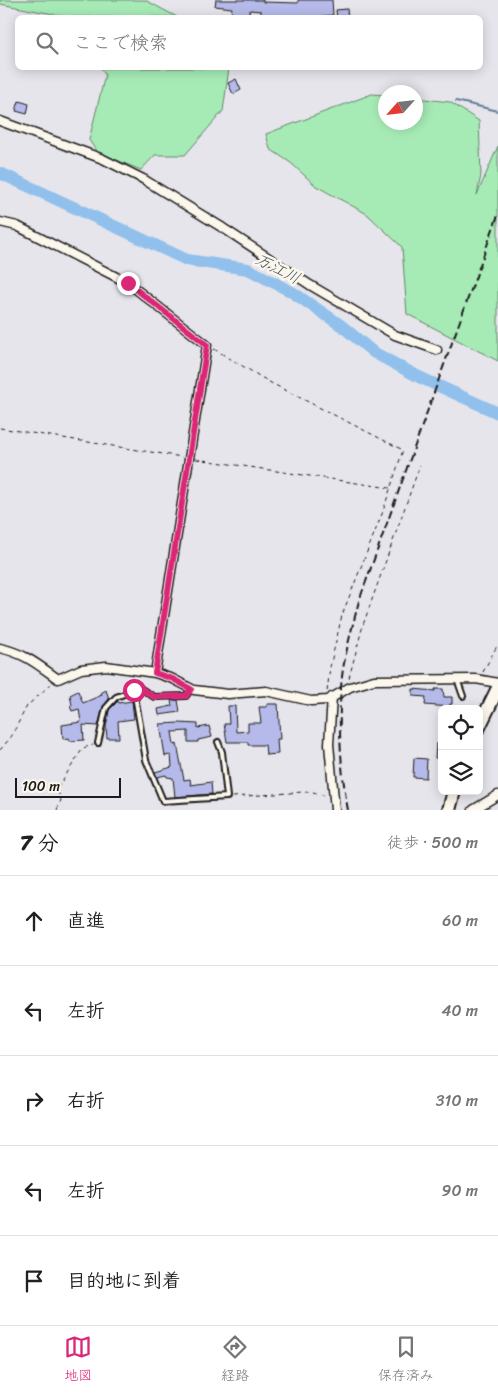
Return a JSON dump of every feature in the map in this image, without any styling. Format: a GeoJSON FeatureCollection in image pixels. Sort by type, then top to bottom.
{"type":"FeatureCollection","features":[{"type":"Feature","properties":{"kind":"highway"},"geometry":{"type":"LineString","coordinates":[[483,719],[498,688]]}},
{"type":"Feature","properties":{"kind":"highway"},"geometry":{"type":"LineString","coordinates":[[448,810],[453,795]]}},
{"type":"Feature","properties":{"kind":"street"},"geometry":{"type":"LineString","coordinates":[[0,121],[103,159],[143,179],[318,290],[395,335],[437,350]]}},
{"type":"Feature","properties":{"kind":"street"},"geometry":{"type":"LineString","coordinates":[[0,222],[17,226],[128,283],[207,345],[155,673]]}},
{"type":"Feature","properties":{"kind":"street"},"geometry":{"type":"LineString","coordinates":[[0,648],[26,656],[58,679],[81,669],[106,666],[155,673],[173,679],[191,689],[228,694],[266,691],[311,701],[330,699],[350,687],[374,680],[456,679],[498,683]]}},
{"type":"Feature","properties":{"kind":"street"},"geometry":{"type":"LineString","coordinates":[[330,699],[329,744],[334,810]]}},
{"type":"Feature","properties":{"kind":"street"},"geometry":{"type":"LineString","coordinates":[[474,810],[498,795]]}},
{"type":"Feature","properties":{"kind":"lane"},"geometry":{"type":"LineString","coordinates":[[456,679],[463,696]]}},
{"type":"Feature","properties":{"kind":"lane"},"geometry":{"type":"LineString","coordinates":[[98,743],[106,708],[116,697],[140,688],[154,697],[186,696],[191,689]]}},
{"type":"Feature","properties":{"kind":"lane"},"geometry":{"type":"LineString","coordinates":[[134,690],[146,760],[163,802],[227,797],[222,752],[218,742]]}},
{"type":"Feature","properties":{"kind":"path"},"geometry":{"type":"LineString","coordinates":[[207,345],[271,383],[403,450],[382,514],[342,615],[330,667],[327,692],[330,699]]}},
{"type":"Feature","properties":{"kind":"path"},"geometry":{"type":"LineString","coordinates":[[350,687],[349,676],[363,625],[420,465]]}},
{"type":"Feature","properties":{"kind":"path"},"geometry":{"type":"LineString","coordinates":[[479,680],[498,644]]}},
{"type":"Feature","properties":{"kind":"path"},"geometry":{"type":"LineString","coordinates":[[0,750],[11,737],[27,706],[58,679]]}},
{"type":"Feature","properties":{"kind":"path"},"geometry":{"type":"LineString","coordinates":[[57,810],[61,800],[57,789],[84,748],[98,743]]}},
{"type":"Feature","properties":{"kind":"path"},"geometry":{"type":"LineString","coordinates":[[227,797],[313,792],[333,798]]}},
{"type":"Feature","properties":{"kind":"green space"},"geometry":{"type":"Polygon","coordinates":[[[0,0],[145,0],[173,15],[58,15],[0,4],[0,0]]]}},
{"type":"Feature","properties":{"kind":"green space"},"geometry":{"type":"Polygon","coordinates":[[[102,70],[229,70],[223,111],[185,155],[155,155],[141,170],[97,152],[89,140],[105,75],[102,70]]]}},
{"type":"Feature","properties":{"kind":"green space"},"geometry":{"type":"Polygon","coordinates":[[[372,94],[378,94],[378,130],[423,130],[423,99],[450,102],[479,121],[481,175],[477,195],[498,146],[498,361],[407,314],[402,247],[367,214],[316,186],[291,163],[270,149],[266,134],[372,94]]]}},
{"type":"Feature","properties":{"kind":"building"},"geometry":{"type":"Polygon","coordinates":[[[216,0],[263,0],[263,2],[298,3],[298,0],[332,0],[333,15],[261,15],[261,11],[250,10],[248,15],[231,15],[232,8],[215,6],[216,0]]]}},
{"type":"Feature","properties":{"kind":"building"},"geometry":{"type":"Polygon","coordinates":[[[347,9],[348,15],[337,15],[336,10],[347,9]]]}},
{"type":"Feature","properties":{"kind":"building"},"geometry":{"type":"Polygon","coordinates":[[[236,79],[241,90],[233,94],[228,83],[236,79]]]}},
{"type":"Feature","properties":{"kind":"building"},"geometry":{"type":"Polygon","coordinates":[[[19,101],[29,104],[27,114],[16,111],[19,101]]]}},
{"type":"Feature","properties":{"kind":"building"},"geometry":{"type":"Polygon","coordinates":[[[413,689],[435,691],[435,689],[443,689],[444,697],[452,697],[452,704],[438,706],[425,705],[426,697],[413,696],[413,689]]]}},
{"type":"Feature","properties":{"kind":"building"},"geometry":{"type":"Polygon","coordinates":[[[106,690],[109,699],[103,707],[98,726],[83,725],[84,740],[70,741],[69,738],[63,739],[62,725],[81,722],[79,709],[72,711],[70,695],[78,691],[83,703],[102,695],[101,693],[106,690]]]}},
{"type":"Feature","properties":{"kind":"building"},"geometry":{"type":"Polygon","coordinates":[[[171,700],[178,700],[180,712],[159,715],[158,709],[172,706],[171,700]]]}},
{"type":"Feature","properties":{"kind":"building"},"geometry":{"type":"Polygon","coordinates":[[[118,701],[119,703],[132,701],[134,719],[118,721],[119,738],[107,738],[106,726],[109,710],[118,701]]]}},
{"type":"Feature","properties":{"kind":"building"},"geometry":{"type":"Polygon","coordinates":[[[267,704],[278,704],[280,739],[277,739],[278,754],[266,755],[265,745],[248,745],[248,742],[227,742],[224,724],[229,724],[228,706],[235,706],[236,732],[248,731],[248,723],[261,723],[259,707],[267,707],[267,704]]]}},
{"type":"Feature","properties":{"kind":"building"},"geometry":{"type":"Polygon","coordinates":[[[160,724],[198,724],[198,728],[209,726],[212,737],[198,740],[198,742],[188,742],[188,731],[172,732],[174,745],[177,744],[184,780],[190,779],[191,785],[211,782],[212,794],[175,797],[173,778],[166,775],[157,777],[155,772],[172,767],[171,755],[165,756],[160,724]]]}},
{"type":"Feature","properties":{"kind":"building"},"geometry":{"type":"Polygon","coordinates":[[[436,744],[438,744],[438,758],[435,758],[436,744]]]}},
{"type":"Feature","properties":{"kind":"building"},"geometry":{"type":"Polygon","coordinates":[[[414,758],[427,759],[426,778],[413,777],[414,758]]]}},
{"type":"Feature","properties":{"kind":"waterway"},"geometry":{"type":"LineString","coordinates":[[456,101],[498,111]]}},
{"type":"Feature","properties":{"kind":"waterway","name":"万江川"},"geometry":{"type":"LineString","coordinates":[[0,173],[187,260],[248,269],[292,292],[342,326],[373,352],[419,377],[498,413]]}},
{"type":"Feature","properties":{"kind":"railway"},"geometry":{"type":"LineString","coordinates":[[348,810],[341,758],[340,703],[343,669],[352,627],[359,601],[498,215]]}},
{"type":"Feature","properties":{"kind":"route"},"geometry":{"type":"LineString","coordinates":[[128,283],[207,345],[155,673],[173,679],[191,689],[186,696],[154,697],[140,688],[134,690]]}}]}
